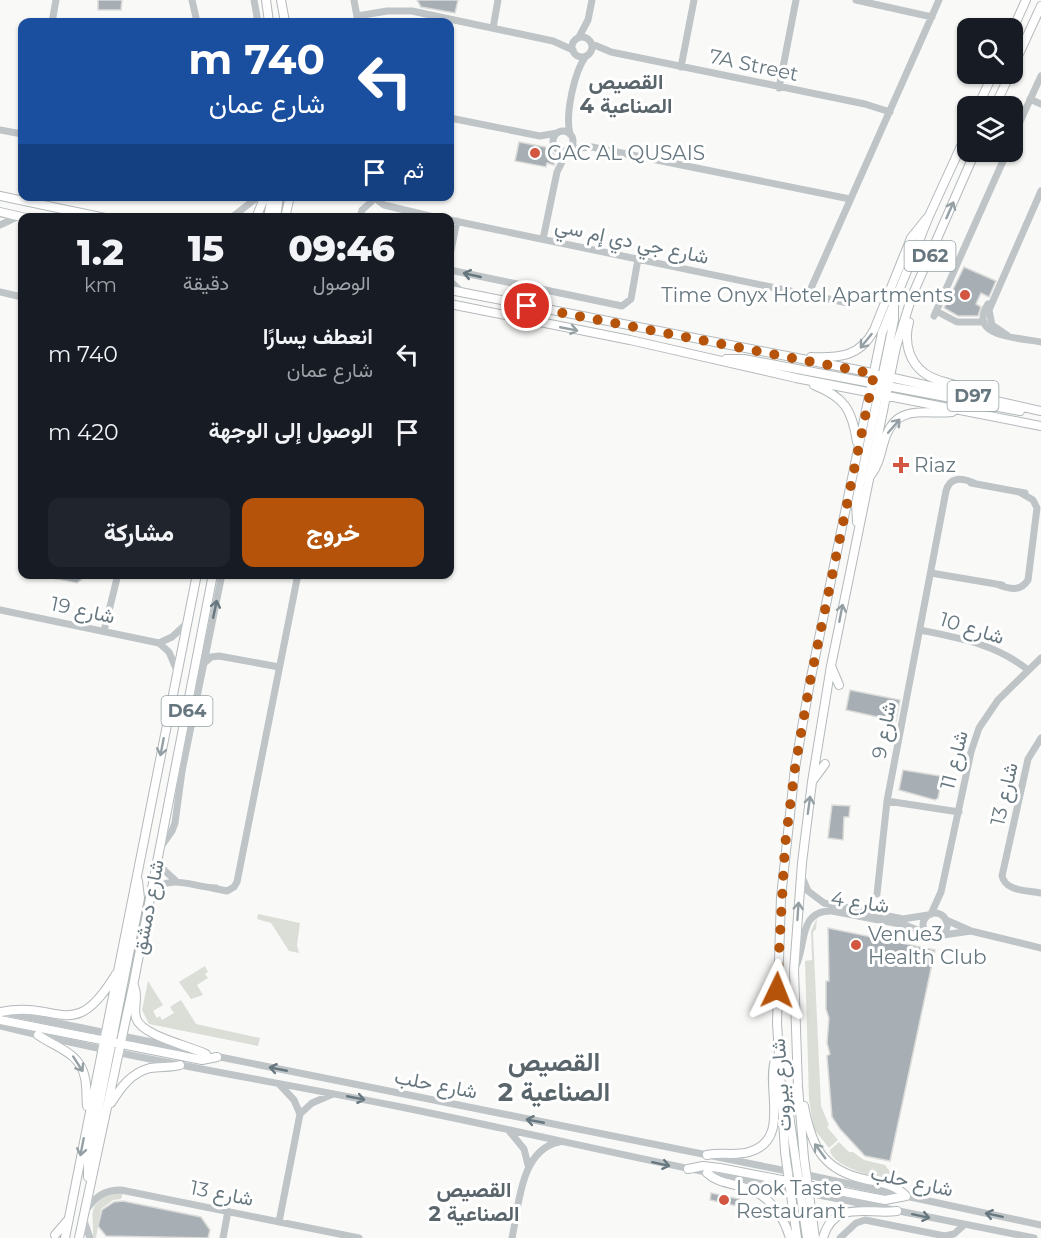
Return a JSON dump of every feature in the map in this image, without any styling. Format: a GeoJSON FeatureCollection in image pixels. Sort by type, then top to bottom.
{"type":"FeatureCollection","features":[{"type":"Feature","properties":{"kind":"main road"},"geometry":{"type":"LineString","coordinates":[[266,0],[268,18]]}},
{"type":"Feature","properties":{"kind":"main road"},"geometry":{"type":"LineString","coordinates":[[281,0],[284,18]]}},
{"type":"Feature","properties":{"kind":"main road"},"geometry":{"type":"LineString","coordinates":[[1018,18],[1024,0]]}},
{"type":"Feature","properties":{"kind":"main road"},"geometry":{"type":"LineString","coordinates":[[1023,45],[1041,7]]}},
{"type":"Feature","properties":{"kind":"main road","name":"D62"},"geometry":{"type":"LineString","coordinates":[[880,385],[894,320],[894,302],[957,155]]}},
{"type":"Feature","properties":{"kind":"main road","name":"شارع بيروت"},"geometry":{"type":"LineString","coordinates":[[815,1238],[798,1182],[777,1054],[779,927],[791,793],[808,694],[858,448],[912,296],[971,162]]}},
{"type":"Feature","properties":{"kind":"main road"},"geometry":{"type":"LineString","coordinates":[[0,196],[18,200]]}},
{"type":"Feature","properties":{"kind":"main road"},"geometry":{"type":"LineString","coordinates":[[24,201],[81,213]]}},
{"type":"Feature","properties":{"kind":"main road"},"geometry":{"type":"LineString","coordinates":[[0,212],[18,216]]}},
{"type":"Feature","properties":{"kind":"main road"},"geometry":{"type":"LineString","coordinates":[[795,358],[840,357],[857,351],[866,344],[874,330],[913,233],[929,216]]}},
{"type":"Feature","properties":{"kind":"main road","name":"D97"},"geometry":{"type":"LineString","coordinates":[[454,291],[795,358],[961,410],[1041,426]]}},
{"type":"Feature","properties":{"kind":"main road"},"geometry":{"type":"LineString","coordinates":[[912,296],[913,306],[906,340],[915,364],[928,375],[961,386],[975,396]]}},
{"type":"Feature","properties":{"kind":"main road","name":"D97"},"geometry":{"type":"LineString","coordinates":[[454,305],[796,378],[975,396],[1038,410]]}},
{"type":"Feature","properties":{"kind":"main road"},"geometry":{"type":"LineString","coordinates":[[716,360],[744,359],[1018,411],[1038,410]]}},
{"type":"Feature","properties":{"kind":"main road"},"geometry":{"type":"LineString","coordinates":[[796,378],[828,391],[842,401],[853,420],[858,448]]}},
{"type":"Feature","properties":{"kind":"main road"},"geometry":{"type":"LineString","coordinates":[[859,526],[856,503],[880,385]]}},
{"type":"Feature","properties":{"kind":"main road","name":"شارع بيروت"},"geometry":{"type":"LineString","coordinates":[[796,1238],[798,1087],[794,970],[801,874],[812,782],[831,666],[868,478],[880,385]]}},
{"type":"Feature","properties":{"kind":"main road"},"geometry":{"type":"LineString","coordinates":[[868,478],[877,466],[885,437],[901,418],[920,411],[961,410]]}},
{"type":"Feature","properties":{"kind":"main road","name":"شارع دمشق"},"geometry":{"type":"LineString","coordinates":[[79,1238],[108,1108],[119,968],[196,579]]}},
{"type":"Feature","properties":{"kind":"main road","name":"شارع دمشق"},"geometry":{"type":"LineString","coordinates":[[65,1238],[89,1112],[133,986],[212,579]]}},
{"type":"Feature","properties":{"kind":"main road"},"geometry":{"type":"LineString","coordinates":[[831,666],[839,685]]}},
{"type":"Feature","properties":{"kind":"main road"},"geometry":{"type":"LineString","coordinates":[[812,782],[825,764]]}},
{"type":"Feature","properties":{"kind":"main road"},"geometry":{"type":"LineString","coordinates":[[134,844],[141,856]]}},
{"type":"Feature","properties":{"kind":"main road"},"geometry":{"type":"LineString","coordinates":[[90,1187],[88,1162],[140,898],[136,877]]}},
{"type":"Feature","properties":{"kind":"main road"},"geometry":{"type":"LineString","coordinates":[[0,1014],[20,1010],[66,1016],[82,1012],[101,997],[119,968]]}},
{"type":"Feature","properties":{"kind":"main road"},"geometry":{"type":"LineString","coordinates":[[133,986],[137,996],[136,1019],[145,1030],[206,1054]]}},
{"type":"Feature","properties":{"kind":"main road"},"geometry":{"type":"LineString","coordinates":[[0,1014],[112,1042],[202,1060],[217,1056]]}},
{"type":"Feature","properties":{"kind":"main road"},"geometry":{"type":"LineString","coordinates":[[38,1035],[70,1053],[79,1063],[86,1080],[89,1112]]}},
{"type":"Feature","properties":{"kind":"main road"},"geometry":{"type":"LineString","coordinates":[[707,1155],[744,1153],[760,1147],[768,1140],[774,1122],[773,1072],[777,1054]]}},
{"type":"Feature","properties":{"kind":"main road"},"geometry":{"type":"LineString","coordinates":[[108,1108],[123,1085],[134,1075],[150,1068],[180,1065]]}},
{"type":"Feature","properties":{"kind":"main road"},"geometry":{"type":"LineString","coordinates":[[798,1087],[810,1136],[823,1157],[844,1173],[888,1184],[906,1196]]}},
{"type":"Feature","properties":{"kind":"main road"},"geometry":{"type":"LineString","coordinates":[[688,1170],[711,1167],[885,1200],[906,1196]]}},
{"type":"Feature","properties":{"kind":"main road"},"geometry":{"type":"LineString","coordinates":[[707,1173],[718,1181],[749,1188],[768,1200],[783,1220],[790,1238]]}},
{"type":"Feature","properties":{"kind":"main road"},"geometry":{"type":"LineString","coordinates":[[798,1182],[807,1238]]}},
{"type":"Feature","properties":{"kind":"main road"},"geometry":{"type":"LineString","coordinates":[[823,1238],[830,1223],[845,1212],[897,1211]]}},
{"type":"Feature","properties":{"kind":"main road"},"geometry":{"type":"LineString","coordinates":[[55,1236],[69,1218]]}},
{"type":"Feature","properties":{"kind":"street"},"geometry":{"type":"LineString","coordinates":[[53,18],[56,0]]}},
{"type":"Feature","properties":{"kind":"street"},"geometry":{"type":"LineString","coordinates":[[192,0],[196,18]]}},
{"type":"Feature","properties":{"kind":"street"},"geometry":{"type":"LineString","coordinates":[[254,0],[257,18]]}},
{"type":"Feature","properties":{"kind":"street"},"geometry":{"type":"LineString","coordinates":[[354,0],[357,17],[379,12],[412,11],[445,18]]}},
{"type":"Feature","properties":{"kind":"street"},"geometry":{"type":"LineString","coordinates":[[493,28],[498,0]]}},
{"type":"Feature","properties":{"kind":"street"},"geometry":{"type":"LineString","coordinates":[[576,76],[588,55],[591,41],[588,20],[592,0]]}},
{"type":"Feature","properties":{"kind":"street"},"geometry":{"type":"LineString","coordinates":[[681,67],[694,0]]}},
{"type":"Feature","properties":{"kind":"street"},"geometry":{"type":"LineString","coordinates":[[779,88],[796,0]]}},
{"type":"Feature","properties":{"kind":"street"},"geometry":{"type":"LineString","coordinates":[[794,16],[801,0]]}},
{"type":"Feature","properties":{"kind":"street"},"geometry":{"type":"LineString","coordinates":[[856,0],[883,3],[932,17]]}},
{"type":"Feature","properties":{"kind":"street"},"geometry":{"type":"LineString","coordinates":[[808,295],[939,0]]}},
{"type":"Feature","properties":{"kind":"street"},"geometry":{"type":"LineString","coordinates":[[454,20],[553,41],[581,57],[610,52]]}},
{"type":"Feature","properties":{"kind":"street"},"geometry":{"type":"LineString","coordinates":[[543,239],[557,172],[573,143],[568,119],[576,76],[573,51],[577,38],[588,20]]}},
{"type":"Feature","properties":{"kind":"street"},"geometry":{"type":"LineString","coordinates":[[553,41],[577,38],[591,41],[610,52]]}},
{"type":"Feature","properties":{"kind":"street","name":"7A Street"},"geometry":{"type":"LineString","coordinates":[[610,52],[865,104],[890,112]]}},
{"type":"Feature","properties":{"kind":"street"},"geometry":{"type":"LineString","coordinates":[[1023,115],[1041,76]]}},
{"type":"Feature","properties":{"kind":"street"},"geometry":{"type":"LineString","coordinates":[[1030,99],[1041,104]]}},
{"type":"Feature","properties":{"kind":"street"},"geometry":{"type":"LineString","coordinates":[[454,119],[540,136],[566,132],[592,147],[850,200]]}},
{"type":"Feature","properties":{"kind":"street"},"geometry":{"type":"LineString","coordinates":[[557,172],[554,139],[568,119]]}},
{"type":"Feature","properties":{"kind":"street"},"geometry":{"type":"LineString","coordinates":[[0,130],[18,133]]}},
{"type":"Feature","properties":{"kind":"street"},"geometry":{"type":"LineString","coordinates":[[540,136],[562,151],[592,147]]}},
{"type":"Feature","properties":{"kind":"street"},"geometry":{"type":"LineString","coordinates":[[984,322],[957,322],[935,314],[1003,162]]}},
{"type":"Feature","properties":{"kind":"street"},"geometry":{"type":"LineString","coordinates":[[1041,190],[992,300],[985,309],[984,322],[992,332],[1041,342]]}},
{"type":"Feature","properties":{"kind":"street"},"geometry":{"type":"LineString","coordinates":[[237,213],[253,201]]}},
{"type":"Feature","properties":{"kind":"street"},"geometry":{"type":"LineString","coordinates":[[373,201],[380,208],[416,213]]}},
{"type":"Feature","properties":{"kind":"street"},"geometry":{"type":"LineString","coordinates":[[0,225],[18,219]]}},
{"type":"Feature","properties":{"kind":"street","name":"شارع جي دي إم سي"},"geometry":{"type":"LineString","coordinates":[[454,221],[848,303]]}},
{"type":"Feature","properties":{"kind":"street"},"geometry":{"type":"LineString","coordinates":[[454,271],[622,306],[631,299],[638,260]]}},
{"type":"Feature","properties":{"kind":"street"},"geometry":{"type":"LineString","coordinates":[[454,285],[463,293]]}},
{"type":"Feature","properties":{"kind":"street"},"geometry":{"type":"LineString","coordinates":[[0,292],[18,296]]}},
{"type":"Feature","properties":{"kind":"street"},"geometry":{"type":"LineString","coordinates":[[992,300],[990,320],[995,328],[1008,336]]}},
{"type":"Feature","properties":{"kind":"street","name":"شارع 9"},"geometry":{"type":"LineString","coordinates":[[877,894],[887,801],[947,487],[951,481],[962,479],[1036,497],[1041,506]]}},
{"type":"Feature","properties":{"kind":"street"},"geometry":{"type":"LineString","coordinates":[[931,573],[1012,589],[1023,586],[1028,580],[1036,524],[1036,505],[1021,493]]}},
{"type":"Feature","properties":{"kind":"street"},"geometry":{"type":"LineString","coordinates":[[1036,524],[1041,511]]}},
{"type":"Feature","properties":{"kind":"street"},"geometry":{"type":"LineString","coordinates":[[105,632],[117,579]]}},
{"type":"Feature","properties":{"kind":"street"},"geometry":{"type":"LineString","coordinates":[[160,848],[175,823],[203,664],[221,579]]}},
{"type":"Feature","properties":{"kind":"street"},"geometry":{"type":"LineString","coordinates":[[151,892],[162,884],[175,880],[212,888],[228,887],[238,873],[297,579]]}},
{"type":"Feature","properties":{"kind":"street","name":"شارع 19"},"geometry":{"type":"LineString","coordinates":[[0,610],[159,643]]}},
{"type":"Feature","properties":{"kind":"street"},"geometry":{"type":"LineString","coordinates":[[177,671],[169,652],[159,643],[178,633],[187,623]]}},
{"type":"Feature","properties":{"kind":"street","name":"شارع 10"},"geometry":{"type":"LineString","coordinates":[[920,630],[981,644],[1014,660],[1026,671]]}},
{"type":"Feature","properties":{"kind":"street"},"geometry":{"type":"LineString","coordinates":[[208,639],[215,651],[223,656]]}},
{"type":"Feature","properties":{"kind":"street"},"geometry":{"type":"LineString","coordinates":[[203,664],[212,657],[223,656],[279,667]]}},
{"type":"Feature","properties":{"kind":"street","name":"شارع 11"},"geometry":{"type":"LineString","coordinates":[[929,914],[941,892],[971,752],[979,728],[992,706],[1041,657]]}},
{"type":"Feature","properties":{"kind":"street","name":"شارع 13"},"geometry":{"type":"LineString","coordinates":[[1041,738],[1028,759],[1006,860],[1008,881],[1022,889],[1041,893]]}},
{"type":"Feature","properties":{"kind":"street"},"geometry":{"type":"LineString","coordinates":[[887,801],[958,814]]}},
{"type":"Feature","properties":{"kind":"street"},"geometry":{"type":"LineString","coordinates":[[157,860],[175,880]]}},
{"type":"Feature","properties":{"kind":"street","name":"شارع 4"},"geometry":{"type":"LineString","coordinates":[[801,874],[808,891],[824,903],[903,919],[929,914]]}},
{"type":"Feature","properties":{"kind":"street","name":"شارع 11"},"geometry":{"type":"LineString","coordinates":[[941,892],[945,918]]}},
{"type":"Feature","properties":{"kind":"street","name":"شارع 4"},"geometry":{"type":"LineString","coordinates":[[794,970],[801,954],[805,927],[811,918],[820,912],[832,911],[910,926],[925,933]]}},
{"type":"Feature","properties":{"kind":"street"},"geometry":{"type":"LineString","coordinates":[[971,931],[932,938],[925,933],[922,925],[929,914],[938,913],[971,931],[1041,948]]}},
{"type":"Feature","properties":{"kind":"street"},"geometry":{"type":"LineString","coordinates":[[943,935],[947,926],[945,918]]}},
{"type":"Feature","properties":{"kind":"street","name":"شارع حلب"},"geometry":{"type":"LineString","coordinates":[[0,1026],[38,1035],[217,1056],[707,1155],[897,1211],[1034,1238]]}},
{"type":"Feature","properties":{"kind":"street","name":"شارع حلب"},"geometry":{"type":"LineString","coordinates":[[112,1042],[180,1065],[484,1124],[688,1170],[798,1182]]}},
{"type":"Feature","properties":{"kind":"street"},"geometry":{"type":"LineString","coordinates":[[278,1084],[294,1100],[300,1114],[279,1222]]}},
{"type":"Feature","properties":{"kind":"street"},"geometry":{"type":"LineString","coordinates":[[300,1114],[319,1098],[336,1094]]}},
{"type":"Feature","properties":{"kind":"street"},"geometry":{"type":"LineString","coordinates":[[484,1124],[509,1125],[512,1122],[510,1116]]}},
{"type":"Feature","properties":{"kind":"street"},"geometry":{"type":"LineString","coordinates":[[508,1130],[522,1144],[532,1148],[543,1148],[560,1142]]}},
{"type":"Feature","properties":{"kind":"street"},"geometry":{"type":"LineString","coordinates":[[512,1238],[528,1165],[522,1144]]}},
{"type":"Feature","properties":{"kind":"street"},"geometry":{"type":"LineString","coordinates":[[528,1165],[543,1148]]}},
{"type":"Feature","properties":{"kind":"street","name":"شارع 13"},"geometry":{"type":"LineString","coordinates":[[84,1214],[97,1197],[105,1192],[129,1191],[359,1238]]}},
{"type":"Feature","properties":{"kind":"street","name":"شارع حلب"},"geometry":{"type":"LineString","coordinates":[[906,1196],[1041,1225]]}},
{"type":"Feature","properties":{"kind":"street"},"geometry":{"type":"LineString","coordinates":[[223,1238],[228,1211]]}},
{"type":"Feature","properties":{"kind":"street"},"geometry":{"type":"LineString","coordinates":[[84,1214],[90,1238]]}},
{"type":"Feature","properties":{"kind":"street"},"geometry":{"type":"LineString","coordinates":[[840,1238],[856,1223],[865,1220],[945,1236],[954,1234],[964,1225]]}},
{"type":"Feature","properties":{"kind":"shaded area"},"geometry":{"type":"Polygon","coordinates":[[[258,914],[300,923],[297,945],[299,953],[289,951],[271,923],[257,919],[258,914]]]}},
{"type":"Feature","properties":{"kind":"shaded area"},"geometry":{"type":"Polygon","coordinates":[[[817,918],[816,929],[813,932],[821,1106],[829,1125],[827,1127],[838,1140],[829,1148],[814,1129],[809,1099],[805,961],[812,960],[811,931],[817,918]]]}},
{"type":"Feature","properties":{"kind":"shaded area"},"geometry":{"type":"Polygon","coordinates":[[[205,966],[208,972],[205,974],[208,978],[197,985],[203,995],[191,999],[179,982],[205,966]]]}},
{"type":"Feature","properties":{"kind":"shaded area"},"geometry":{"type":"Polygon","coordinates":[[[148,981],[163,1005],[153,1011],[157,1018],[160,1016],[162,1020],[174,1013],[170,1007],[181,1000],[196,1024],[260,1038],[258,1046],[149,1024],[142,1010],[148,981]]]}},
{"type":"Feature","properties":{"kind":"shaded area"},"geometry":{"type":"Polygon","coordinates":[[[839,1142],[849,1152],[853,1152],[864,1160],[885,1165],[898,1182],[859,1172],[839,1162],[830,1150],[839,1142]]]}},
{"type":"Feature","properties":{"kind":"shaded area"},"geometry":{"type":"Polygon","coordinates":[[[111,1193],[123,1193],[121,1199],[113,1200],[101,1209],[96,1238],[93,1237],[93,1211],[98,1202],[111,1193]]]}},
{"type":"Feature","properties":{"kind":"building"},"geometry":{"type":"Polygon","coordinates":[[[98,0],[122,0],[121,10],[98,10],[98,0]]]}},
{"type":"Feature","properties":{"kind":"building"},"geometry":{"type":"Polygon","coordinates":[[[417,0],[458,0],[455,13],[421,7],[417,0]]]}},
{"type":"Feature","properties":{"kind":"building","name":"GAC AL QUSAIS"},"geometry":{"type":"Polygon","coordinates":[[[519,142],[550,148],[556,158],[554,165],[547,163],[546,167],[515,161],[519,142]]]}},
{"type":"Feature","properties":{"kind":"building","name":"Time Onyx Hotel Apartments"},"geometry":{"type":"Polygon","coordinates":[[[964,267],[996,281],[989,297],[981,293],[976,304],[981,307],[978,316],[958,316],[944,308],[964,267]]]}},
{"type":"Feature","properties":{"kind":"building"},"geometry":{"type":"Polygon","coordinates":[[[56,579],[82,579],[77,583],[56,579]]]}},
{"type":"Feature","properties":{"kind":"building"},"geometry":{"type":"Polygon","coordinates":[[[850,690],[900,700],[896,721],[846,710],[850,690]]]}},
{"type":"Feature","properties":{"kind":"building"},"geometry":{"type":"Polygon","coordinates":[[[903,770],[940,776],[942,778],[938,798],[935,800],[899,790],[903,770]]]}},
{"type":"Feature","properties":{"kind":"building"},"geometry":{"type":"Polygon","coordinates":[[[832,805],[850,806],[849,817],[844,817],[843,840],[828,838],[832,805]]]}},
{"type":"Feature","properties":{"kind":"building"},"geometry":{"type":"Polygon","coordinates":[[[828,928],[935,950],[890,1161],[865,1156],[832,1117],[827,1056],[830,1054],[827,1043],[829,1018],[826,1009],[826,981],[829,981],[828,928]]]}},
{"type":"Feature","properties":{"kind":"building","name":"Look Taste Restaurant"},"geometry":{"type":"Polygon","coordinates":[[[711,1193],[739,1199],[737,1206],[710,1200],[711,1193]]]}},
{"type":"Feature","properties":{"kind":"building"},"geometry":{"type":"Polygon","coordinates":[[[123,1201],[201,1217],[210,1230],[208,1238],[106,1236],[98,1226],[102,1210],[114,1202],[123,1201]]]}},
{"type":"Feature","properties":{"kind":"place","name":"GAC AL QUSAIS"},"geometry":{"type":"Point","coordinates":[535,153]}},
{"type":"Feature","properties":{"kind":"place","name":"Time Onyx Hotel Apartments"},"geometry":{"type":"Point","coordinates":[965,295]}},
{"type":"Feature","properties":{"kind":"place","name":"Riaz"},"geometry":{"type":"Point","coordinates":[901,465]}},
{"type":"Feature","properties":{"kind":"place","name":"Venue3 Health Club"},"geometry":{"type":"Point","coordinates":[856,945]}},
{"type":"Feature","properties":{"kind":"place","name":"Look Taste Restaurant"},"geometry":{"type":"Point","coordinates":[724,1200]}},
{"type":"Feature","properties":{"kind":"district","name":"القصيص الصناعية 4"},"geometry":{"type":"Point","coordinates":[626,93]}},
{"type":"Feature","properties":{"kind":"district","name":"القصيص الصناعية 2"},"geometry":{"type":"Point","coordinates":[554,1077]}},
{"type":"Feature","properties":{"kind":"district","name":"القصيص الصناعية 2"},"geometry":{"type":"Point","coordinates":[474,1201]}},
{"type":"Feature","properties":{"kind":"route"},"geometry":{"type":"LineString","coordinates":[[527,306],[874,374],[803,717],[791,793],[779,927],[777,990]]}}]}
